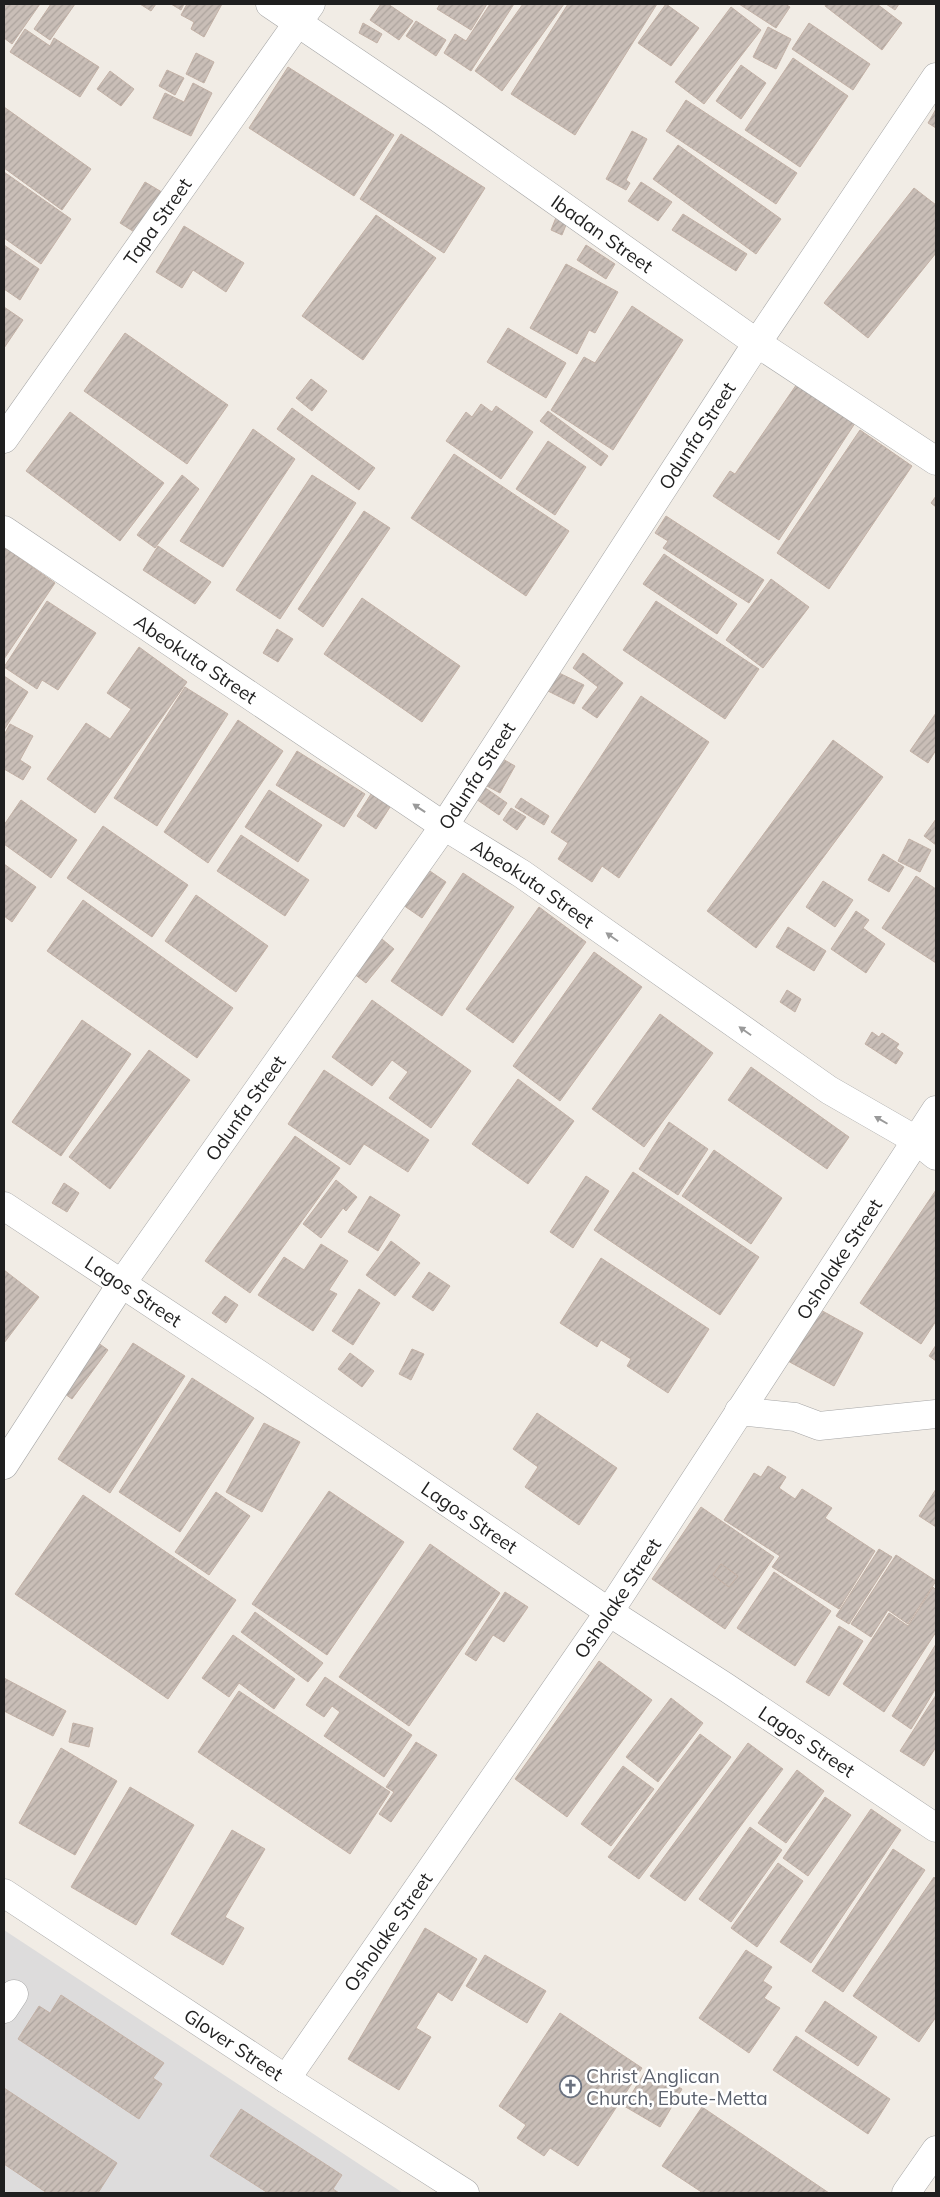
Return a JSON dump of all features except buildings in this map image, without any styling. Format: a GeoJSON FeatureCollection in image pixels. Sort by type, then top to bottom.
{"type":"FeatureCollection","features":[{"type":"Feature","properties":{"kind":"street","name":"Ibadan Street"},"geometry":{"type":"LineString","coordinates":[[270,4],[305,13],[437,117],[757,343],[936,461]]}},
{"type":"Feature","properties":{"kind":"street","name":"Tapa Street"},"geometry":{"type":"LineString","coordinates":[[4,439],[305,13]]}},
{"type":"Feature","properties":{"kind":"street","name":"Odunfa Street"},"geometry":{"type":"LineString","coordinates":[[4,1465],[122,1283],[444,826],[757,343],[936,77]]}},
{"type":"Feature","properties":{"kind":"street","name":"Abeokuta Street"},"geometry":{"type":"LineString","coordinates":[[4,530],[444,826],[522,874],[829,1090],[926,1148]]}},
{"type":"Feature","properties":{"kind":"street","name":"Osholake Street"},"geometry":{"type":"LineString","coordinates":[[286,2079],[609,1612],[738,1410],[926,1148],[936,1110]]}},
{"type":"Feature","properties":{"kind":"street","name":"Lagos Street"},"geometry":{"type":"LineString","coordinates":[[4,1206],[461,1510],[609,1612],[724,1686],[936,1828]]}},
{"type":"Feature","properties":{"kind":"street"},"geometry":{"type":"LineString","coordinates":[[738,1410],[795,1417],[819,1426],[936,1414]]}},
{"type":"Feature","properties":{"kind":"street","name":"Glover Street"},"geometry":{"type":"LineString","coordinates":[[4,1894],[286,2079],[465,2193]]}},
{"type":"Feature","properties":{"kind":"street"},"geometry":{"type":"LineString","coordinates":[[906,2193],[936,2150]]}},
{"type":"Feature","properties":{"kind":"shaded area"},"geometry":{"type":"Polygon","coordinates":[[[4,1930],[403,2193],[4,2193],[4,1930]]]}},
{"type":"Feature","properties":{"kind":"place","name":"Christ Anglican Church, Ebute-Metta"},"geometry":{"type":"Point","coordinates":[570,2087]}}]}
